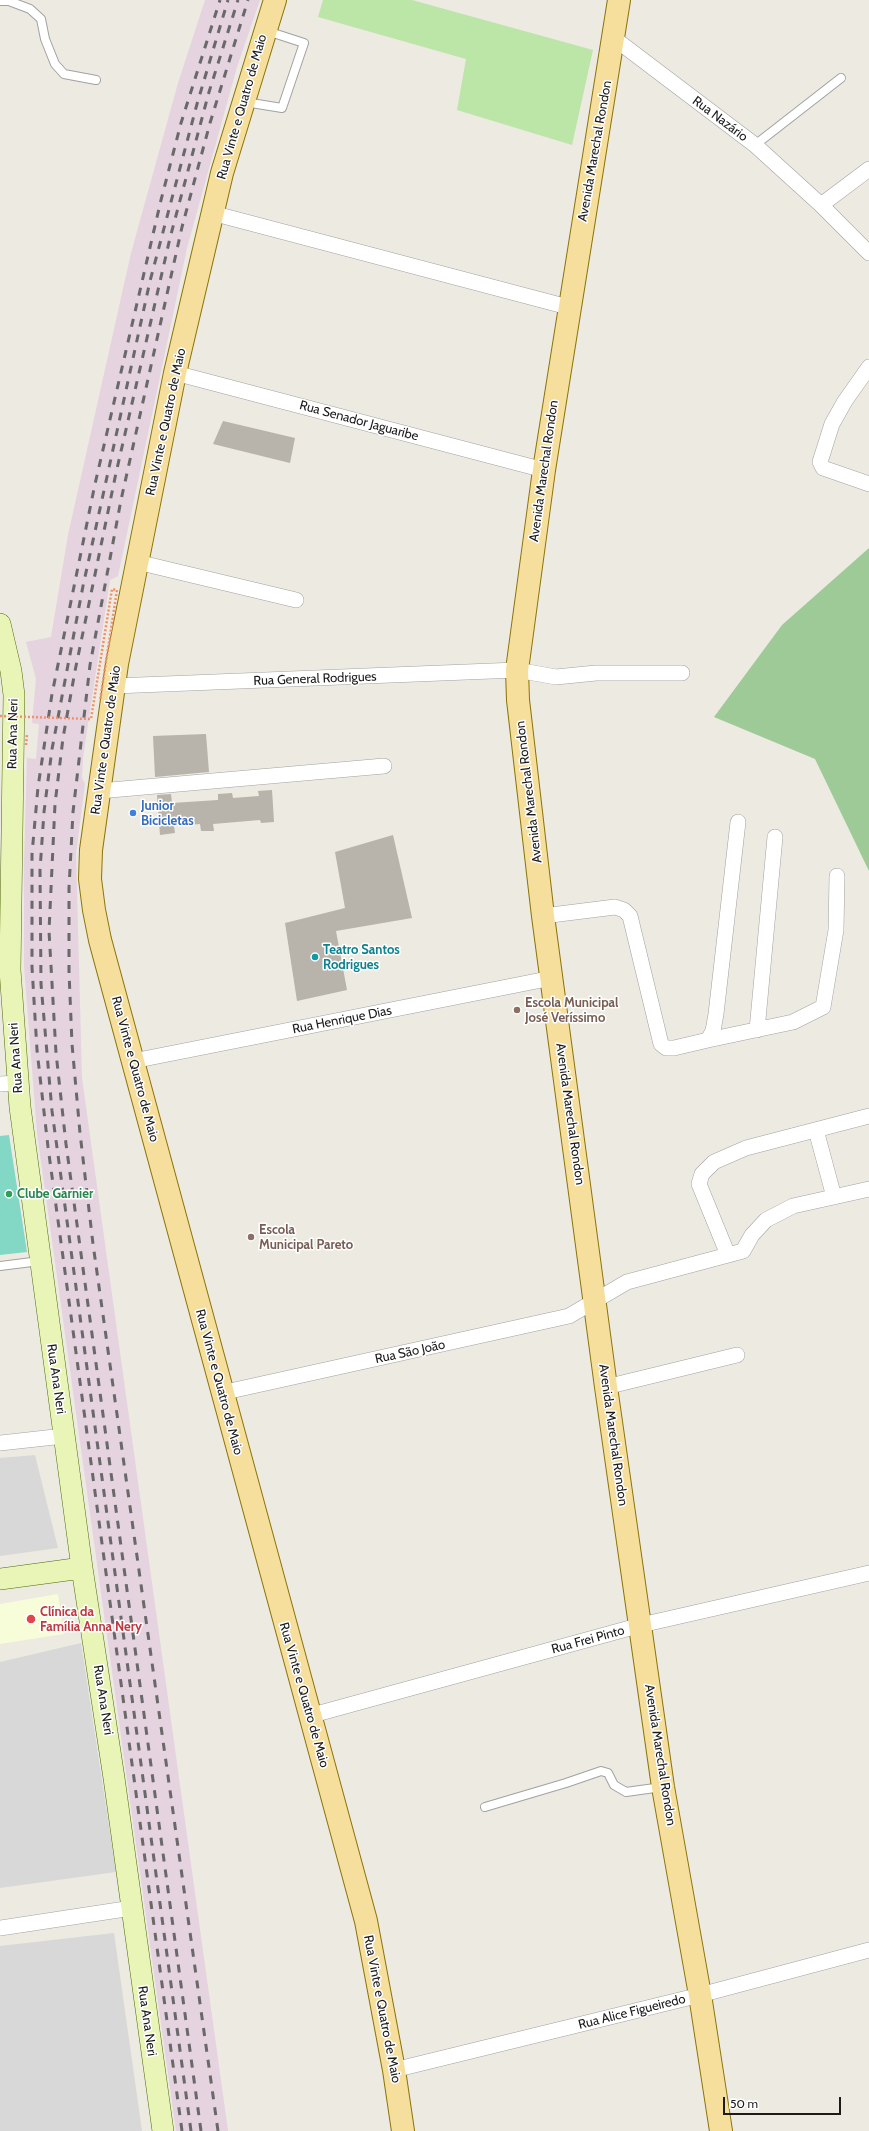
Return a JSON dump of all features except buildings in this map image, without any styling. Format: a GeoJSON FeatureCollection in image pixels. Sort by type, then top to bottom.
{"type":"FeatureCollection","features":[{"type":"Feature","properties":{"kind":"main road","name":"Rua Vinte e Quatro de Maio"},"geometry":{"type":"LineString","coordinates":[[274,0],[242,102],[212,213],[175,373],[137,562],[107,694],[99,791],[90,850],[90,879],[94,910],[133,1061],[221,1393],[366,1921],[394,2070],[403,2131]]}},
{"type":"Feature","properties":{"kind":"main road","name":"Avenida Marechal Rondon"},"geometry":{"type":"LineString","coordinates":[[619,0],[614,39],[568,307],[544,470],[517,670],[519,716],[543,916],[594,1302],[663,1787],[700,1995],[721,2131]]}},
{"type":"Feature","properties":{"kind":"main road","name":"Rua Ana Neri"},"geometry":{"type":"LineString","coordinates":[[1,635],[13,678],[14,695],[9,1083],[40,1261],[82,1568],[113,1770],[163,2131]]}},
{"type":"Feature","properties":{"kind":"main road"},"geometry":{"type":"LineString","coordinates":[[0,1579],[82,1568]]}},
{"type":"Feature","properties":{"kind":"street","name":"Rua Nazário"},"geometry":{"type":"LineString","coordinates":[[614,39],[755,145],[821,205],[869,253]]}},
{"type":"Feature","properties":{"kind":"street"},"geometry":{"type":"LineString","coordinates":[[821,205],[869,169]]}},
{"type":"Feature","properties":{"kind":"street"},"geometry":{"type":"LineString","coordinates":[[212,213],[568,307]]}},
{"type":"Feature","properties":{"kind":"street"},"geometry":{"type":"LineString","coordinates":[[869,367],[845,401],[832,424],[820,462],[823,468],[869,484]]}},
{"type":"Feature","properties":{"kind":"street","name":"Rua Senador Jaguaribe"},"geometry":{"type":"LineString","coordinates":[[175,373],[544,470]]}},
{"type":"Feature","properties":{"kind":"street"},"geometry":{"type":"LineString","coordinates":[[137,562],[296,600]]}},
{"type":"Feature","properties":{"kind":"street","name":"Rua General Rodrigues"},"geometry":{"type":"LineString","coordinates":[[107,694],[517,670],[556,677],[596,673],[682,673]]}},
{"type":"Feature","properties":{"kind":"street"},"geometry":{"type":"LineString","coordinates":[[99,791],[384,766]]}},
{"type":"Feature","properties":{"kind":"street"},"geometry":{"type":"LineString","coordinates":[[708,1040],[713,1031],[716,1014],[738,822]]}},
{"type":"Feature","properties":{"kind":"street"},"geometry":{"type":"LineString","coordinates":[[757,1030],[775,837]]}},
{"type":"Feature","properties":{"kind":"street"},"geometry":{"type":"LineString","coordinates":[[543,916],[615,907],[624,910],[630,916],[661,1044],[666,1048],[674,1048],[793,1022],[823,1007],[836,930],[836,876]]}},
{"type":"Feature","properties":{"kind":"street","name":"Rua Henrique Dias"},"geometry":{"type":"LineString","coordinates":[[133,1061],[552,978]]}},
{"type":"Feature","properties":{"kind":"street"},"geometry":{"type":"LineString","coordinates":[[728,1255],[699,1184],[702,1174],[714,1162],[746,1148],[869,1116]]}},
{"type":"Feature","properties":{"kind":"street"},"geometry":{"type":"LineString","coordinates":[[816,1130],[834,1197]]}},
{"type":"Feature","properties":{"kind":"street","name":"Rua São João"},"geometry":{"type":"LineString","coordinates":[[221,1393],[570,1316],[627,1282],[743,1251],[752,1235],[766,1220],[793,1206],[869,1189]]}},
{"type":"Feature","properties":{"kind":"street"},"geometry":{"type":"LineString","coordinates":[[606,1387],[737,1355]]}},
{"type":"Feature","properties":{"kind":"street"},"geometry":{"type":"LineString","coordinates":[[0,1443],[64,1436]]}},
{"type":"Feature","properties":{"kind":"street","name":"Rua Frei Pinto"},"geometry":{"type":"LineString","coordinates":[[309,1716],[641,1625],[869,1573]]}},
{"type":"Feature","properties":{"kind":"street"},"geometry":{"type":"LineString","coordinates":[[0,1928],[132,1908]]}},
{"type":"Feature","properties":{"kind":"street","name":"Rua Alice Figueiredo"},"geometry":{"type":"LineString","coordinates":[[394,2070],[700,1995],[869,1950]]}},
{"type":"Feature","properties":{"kind":"lane"},"geometry":{"type":"LineString","coordinates":[[0,1],[9,2],[30,9],[41,19],[45,40],[55,64],[64,74],[96,80]]}},
{"type":"Feature","properties":{"kind":"lane"},"geometry":{"type":"LineString","coordinates":[[242,102],[282,108],[304,44],[264,30]]}},
{"type":"Feature","properties":{"kind":"lane"},"geometry":{"type":"LineString","coordinates":[[755,145],[841,78]]}},
{"type":"Feature","properties":{"kind":"lane"},"geometry":{"type":"LineString","coordinates":[[0,1266],[40,1261]]}},
{"type":"Feature","properties":{"kind":"lane"},"geometry":{"type":"LineString","coordinates":[[485,1807],[601,1771],[608,1773],[614,1785],[626,1792],[663,1787]]}},
{"type":"Feature","properties":{"kind":"path"},"geometry":{"type":"LineString","coordinates":[[0,716],[91,719],[112,589],[117,590],[107,694]]}},
{"type":"Feature","properties":{"kind":"path"},"geometry":{"type":"LineString","coordinates":[[26,745],[27,734]]}},
{"type":"Feature","properties":{"kind":"shaded area"},"geometry":{"type":"Polygon","coordinates":[[[205,0],[260,0],[237,67],[187,248],[118,576],[110,580],[83,757],[82,778],[85,784],[76,854],[82,1078],[228,2131],[176,2131],[37,1133],[24,966],[24,862],[27,758],[36,759],[39,724],[32,723],[36,679],[26,642],[51,637],[68,535],[131,253],[178,83],[205,0]]]}},
{"type":"Feature","properties":{"kind":"shaded area","name":"Clube Garnier"},"geometry":{"type":"Polygon","coordinates":[[[9,1135],[27,1252],[0,1255],[0,1136],[9,1135]]]}},
{"type":"Feature","properties":{"kind":"shaded area"},"geometry":{"type":"Polygon","coordinates":[[[35,1455],[58,1548],[0,1556],[0,1458],[35,1455]]]}},
{"type":"Feature","properties":{"kind":"shaded area","name":"Clínica da Família Anna Nery"},"geometry":{"type":"Polygon","coordinates":[[[58,1594],[64,1634],[0,1644],[0,1604],[58,1594]]]}},
{"type":"Feature","properties":{"kind":"shaded area"},"geometry":{"type":"Polygon","coordinates":[[[81,1643],[116,1872],[0,1888],[0,1662],[81,1643]]]}},
{"type":"Feature","properties":{"kind":"shaded area"},"geometry":{"type":"Polygon","coordinates":[[[114,1933],[142,2131],[0,2131],[0,1946],[114,1933]]]}},
{"type":"Feature","properties":{"kind":"green space"},"geometry":{"type":"Polygon","coordinates":[[[323,0],[412,0],[593,50],[572,145],[457,110],[466,59],[318,17],[323,0]]]}},
{"type":"Feature","properties":{"kind":"green space"},"geometry":{"type":"Polygon","coordinates":[[[869,548],[869,871],[815,759],[714,717],[782,625],[869,548]]]}},
{"type":"Feature","properties":{"kind":"railway"},"geometry":{"type":"LineString","coordinates":[[182,2131],[48,1147],[37,1050],[32,967],[32,854],[38,787],[52,694],[95,484],[161,200],[181,123],[220,0]]}},
{"type":"Feature","properties":{"kind":"railway"},"geometry":{"type":"LineString","coordinates":[[191,2131],[52,1111],[41,984],[40,870],[44,812],[52,749],[83,586],[150,281],[197,104],[228,0]]}},
{"type":"Feature","properties":{"kind":"railway"},"geometry":{"type":"LineString","coordinates":[[201,2131],[66,1144],[56,1053],[49,931],[55,804],[63,738],[75,671],[116,473],[170,238],[209,92],[238,0]]}},
{"type":"Feature","properties":{"kind":"railway"},"geometry":{"type":"LineString","coordinates":[[218,2131],[93,1244],[80,1133],[72,1044],[69,972],[69,888],[73,812],[90,665],[121,500],[182,227],[210,123],[248,0]]}},
{"type":"Feature","properties":{"kind":"place","name":"Junior Bicicletas"},"geometry":{"type":"Point","coordinates":[133,813]}},
{"type":"Feature","properties":{"kind":"place","name":"Teatro Santos Rodrigues"},"geometry":{"type":"Point","coordinates":[315,957]}},
{"type":"Feature","properties":{"kind":"place","name":"Escola Municipal José Veríssimo"},"geometry":{"type":"Point","coordinates":[517,1010]}},
{"type":"Feature","properties":{"kind":"place","name":"Clube Garnier"},"geometry":{"type":"Point","coordinates":[9,1194]}},
{"type":"Feature","properties":{"kind":"place","name":"Escola Municipal Pareto"},"geometry":{"type":"Point","coordinates":[251,1237]}},
{"type":"Feature","properties":{"kind":"place","name":"Clínica da Família Anna Nery"},"geometry":{"type":"Point","coordinates":[31,1619]}}]}
